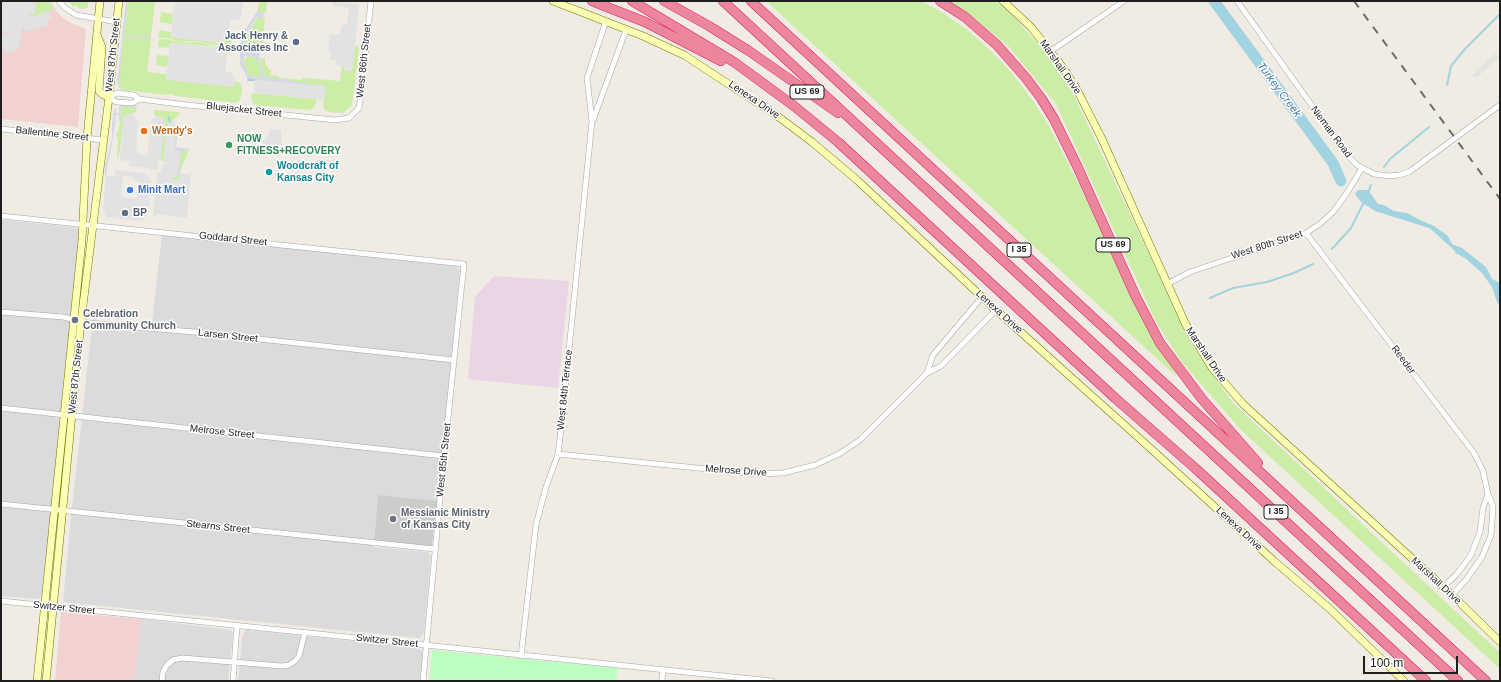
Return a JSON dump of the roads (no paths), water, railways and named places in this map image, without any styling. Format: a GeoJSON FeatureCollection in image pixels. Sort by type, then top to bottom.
{"type":"FeatureCollection","features":[{"type":"Feature","properties":{"kind":"highway"},"geometry":{"type":"LineString","coordinates":[[592,1],[645,22],[699,49],[794,106]]}},
{"type":"Feature","properties":{"kind":"highway"},"geometry":{"type":"LineString","coordinates":[[632,1],[734,62],[794,106],[838,142],[1115,398],[1201,473],[1426,681]]}},
{"type":"Feature","properties":{"kind":"highway","name":"US 69"},"geometry":{"type":"LineString","coordinates":[[664,1],[709,26],[749,51],[866,133]]}},
{"type":"Feature","properties":{"kind":"highway","name":"I 35"},"geometry":{"type":"LineString","coordinates":[[723,1],[1458,681]]}},
{"type":"Feature","properties":{"kind":"highway","name":"I 35"},"geometry":{"type":"LineString","coordinates":[[751,1],[1486,681]]}},
{"type":"Feature","properties":{"kind":"highway","name":"US 69"},"geometry":{"type":"LineString","coordinates":[[940,1],[964,17],[998,46],[1041,98],[1073,156],[1135,295],[1160,343],[1202,399],[1288,498]]}},
{"type":"Feature","properties":{"kind":"street"},"geometry":{"type":"LineString","coordinates":[[59,1],[65,8],[76,15],[98,20],[117,22]]}},
{"type":"Feature","properties":{"kind":"street","name":"West 87th Street"},"geometry":{"type":"LineString","coordinates":[[37,681],[82,240],[87,138],[100,1]]}},
{"type":"Feature","properties":{"kind":"street","name":"West 87th Street"},"geometry":{"type":"LineString","coordinates":[[46,681],[81,321],[109,97],[119,1]]}},
{"type":"Feature","properties":{"kind":"street","name":"West 86th Street"},"geometry":{"type":"LineString","coordinates":[[349,118],[359,108],[371,1]]}},
{"type":"Feature","properties":{"kind":"street","name":"Lenexa Drive"},"geometry":{"type":"LineString","coordinates":[[553,1],[643,36],[684,55],[807,137],[857,180],[996,310],[1274,561],[1330,609],[1404,681]]}},
{"type":"Feature","properties":{"kind":"street","name":"Marshall Drive"},"geometry":{"type":"LineString","coordinates":[[1003,1],[1030,27],[1051,51],[1076,88],[1089,112],[1186,325],[1212,368],[1243,404],[1452,595],[1500,642]]}},
{"type":"Feature","properties":{"kind":"street"},"geometry":{"type":"LineString","coordinates":[[1051,51],[1124,1]]}},
{"type":"Feature","properties":{"kind":"street","name":"Nieman Road"},"geometry":{"type":"LineString","coordinates":[[1237,1],[1348,156],[1362,168],[1374,174],[1385,176],[1399,175],[1408,172],[1500,105]]}},
{"type":"Feature","properties":{"kind":"street","name":"West 84th Terrace"},"geometry":{"type":"LineString","coordinates":[[521,656],[536,525],[546,488],[558,454],[592,121],[587,78],[606,21]]}},
{"type":"Feature","properties":{"kind":"street","name":"West 84th Terrace"},"geometry":{"type":"LineString","coordinates":[[592,121],[626,30]]}},
{"type":"Feature","properties":{"kind":"street"},"geometry":{"type":"LineString","coordinates":[[97,35],[102,47],[99,91],[103,95],[109,97]]}},
{"type":"Feature","properties":{"kind":"street","name":"Bluejacket Street"},"geometry":{"type":"LineString","coordinates":[[109,97],[118,93],[134,95],[139,99],[330,120],[349,118]]}},
{"type":"Feature","properties":{"kind":"street","name":"Bluejacket Street"},"geometry":{"type":"LineString","coordinates":[[109,97],[116,102],[134,103],[139,99]]}},
{"type":"Feature","properties":{"kind":"street","name":"Ballentine Street"},"geometry":{"type":"LineString","coordinates":[[1,129],[103,140]]}},
{"type":"Feature","properties":{"kind":"street","name":"West 80th Street"},"geometry":{"type":"LineString","coordinates":[[1167,284],[1190,272],[1306,233],[1320,224],[1333,212],[1362,168]]}},
{"type":"Feature","properties":{"kind":"street","name":"Goddard Street"},"geometry":{"type":"LineString","coordinates":[[1,216],[464,264]]}},
{"type":"Feature","properties":{"kind":"street","name":"Reeder"},"geometry":{"type":"LineString","coordinates":[[1306,233],[1474,453],[1483,471],[1493,508],[1490,535],[1482,557],[1466,580],[1452,595]]}},
{"type":"Feature","properties":{"kind":"street","name":"West 85th Street"},"geometry":{"type":"LineString","coordinates":[[423,681],[464,264]]}},
{"type":"Feature","properties":{"kind":"street","name":"Melrose Drive"},"geometry":{"type":"LineString","coordinates":[[927,373],[933,355],[982,297]]}},
{"type":"Feature","properties":{"kind":"street","name":"Melrose Drive"},"geometry":{"type":"LineString","coordinates":[[558,454],[757,474],[783,473],[799,470],[831,458],[860,440],[927,373],[940,366],[996,310]]}},
{"type":"Feature","properties":{"kind":"street","name":"Larsen Street"},"geometry":{"type":"LineString","coordinates":[[1,312],[454,360]]}},
{"type":"Feature","properties":{"kind":"street","name":"Melrose Street"},"geometry":{"type":"LineString","coordinates":[[1,408],[444,456]]}},
{"type":"Feature","properties":{"kind":"street","name":"Reeder"},"geometry":{"type":"LineString","coordinates":[[1443,587],[1457,574],[1471,555],[1480,532],[1483,508],[1488,494]]}},
{"type":"Feature","properties":{"kind":"street","name":"Stearns Street"},"geometry":{"type":"LineString","coordinates":[[1,504],[435,550]]}},
{"type":"Feature","properties":{"kind":"street","name":"Switzer Street"},"geometry":{"type":"LineString","coordinates":[[1,601],[772,681]]}},
{"type":"Feature","properties":{"kind":"street"},"geometry":{"type":"LineString","coordinates":[[233,681],[237,626]]}},
{"type":"Feature","properties":{"kind":"street"},"geometry":{"type":"LineString","coordinates":[[162,681],[163,672],[167,665],[173,660],[182,658],[282,666],[289,665],[299,656],[305,632]]}},
{"type":"Feature","properties":{"kind":"street"},"geometry":{"type":"LineString","coordinates":[[662,681],[663,670]]}},
{"type":"Feature","properties":{"kind":"water"},"geometry":{"type":"Polygon","coordinates":[[[1358,190],[1368,190],[1378,204],[1384,205],[1394,211],[1407,213],[1434,226],[1448,236],[1452,244],[1462,248],[1486,267],[1492,279],[1500,283],[1500,305],[1497,302],[1492,287],[1482,273],[1466,259],[1458,254],[1455,254],[1456,252],[1433,231],[1429,228],[1375,211],[1361,202],[1355,194],[1358,190]]]}},
{"type":"Feature","properties":{"kind":"waterway","name":"Turkey Creek"},"geometry":{"type":"LineString","coordinates":[[1214,1],[1333,163],[1341,181]]}},
{"type":"Feature","properties":{"kind":"waterway"},"geometry":{"type":"LineString","coordinates":[[1447,85],[1451,66],[1465,49],[1500,14]]}},
{"type":"Feature","properties":{"kind":"waterway"},"geometry":{"type":"LineString","coordinates":[[248,80],[254,80]]}},
{"type":"Feature","properties":{"kind":"waterway"},"geometry":{"type":"LineString","coordinates":[[169,117],[170,122]]}},
{"type":"Feature","properties":{"kind":"waterway"},"geometry":{"type":"LineString","coordinates":[[1384,167],[1390,159],[1429,127]]}},
{"type":"Feature","properties":{"kind":"waterway"},"geometry":{"type":"LineString","coordinates":[[1368,193],[1371,185]]}},
{"type":"Feature","properties":{"kind":"waterway"},"geometry":{"type":"LineString","coordinates":[[1332,249],[1351,228],[1364,202]]}},
{"type":"Feature","properties":{"kind":"waterway"},"geometry":{"type":"LineString","coordinates":[[1210,298],[1233,288],[1267,282],[1294,273],[1313,264]]}},
{"type":"Feature","properties":{"kind":"railway"},"geometry":{"type":"LineString","coordinates":[[1354,1],[1500,199]]}},
{"type":"Feature","properties":{"kind":"place","name":"Jack Henry & Associates Inc"},"geometry":{"type":"Point","coordinates":[296,42]}},
{"type":"Feature","properties":{"kind":"place","name":"Wendy's"},"geometry":{"type":"Point","coordinates":[144,131]}},
{"type":"Feature","properties":{"kind":"place","name":"NOW FITNESS+RECOVERY"},"geometry":{"type":"Point","coordinates":[229,145]}},
{"type":"Feature","properties":{"kind":"place","name":"Woodcraft of Kansas City"},"geometry":{"type":"Point","coordinates":[269,172]}},
{"type":"Feature","properties":{"kind":"place","name":"Minit Mart"},"geometry":{"type":"Point","coordinates":[130,190]}},
{"type":"Feature","properties":{"kind":"place","name":"BP"},"geometry":{"type":"Point","coordinates":[125,213]}},
{"type":"Feature","properties":{"kind":"place","name":"Celebration Community Church"},"geometry":{"type":"Point","coordinates":[75,320]}},
{"type":"Feature","properties":{"kind":"place","name":"Messianic Ministry of Kansas City"},"geometry":{"type":"Point","coordinates":[393,519]}}]}
